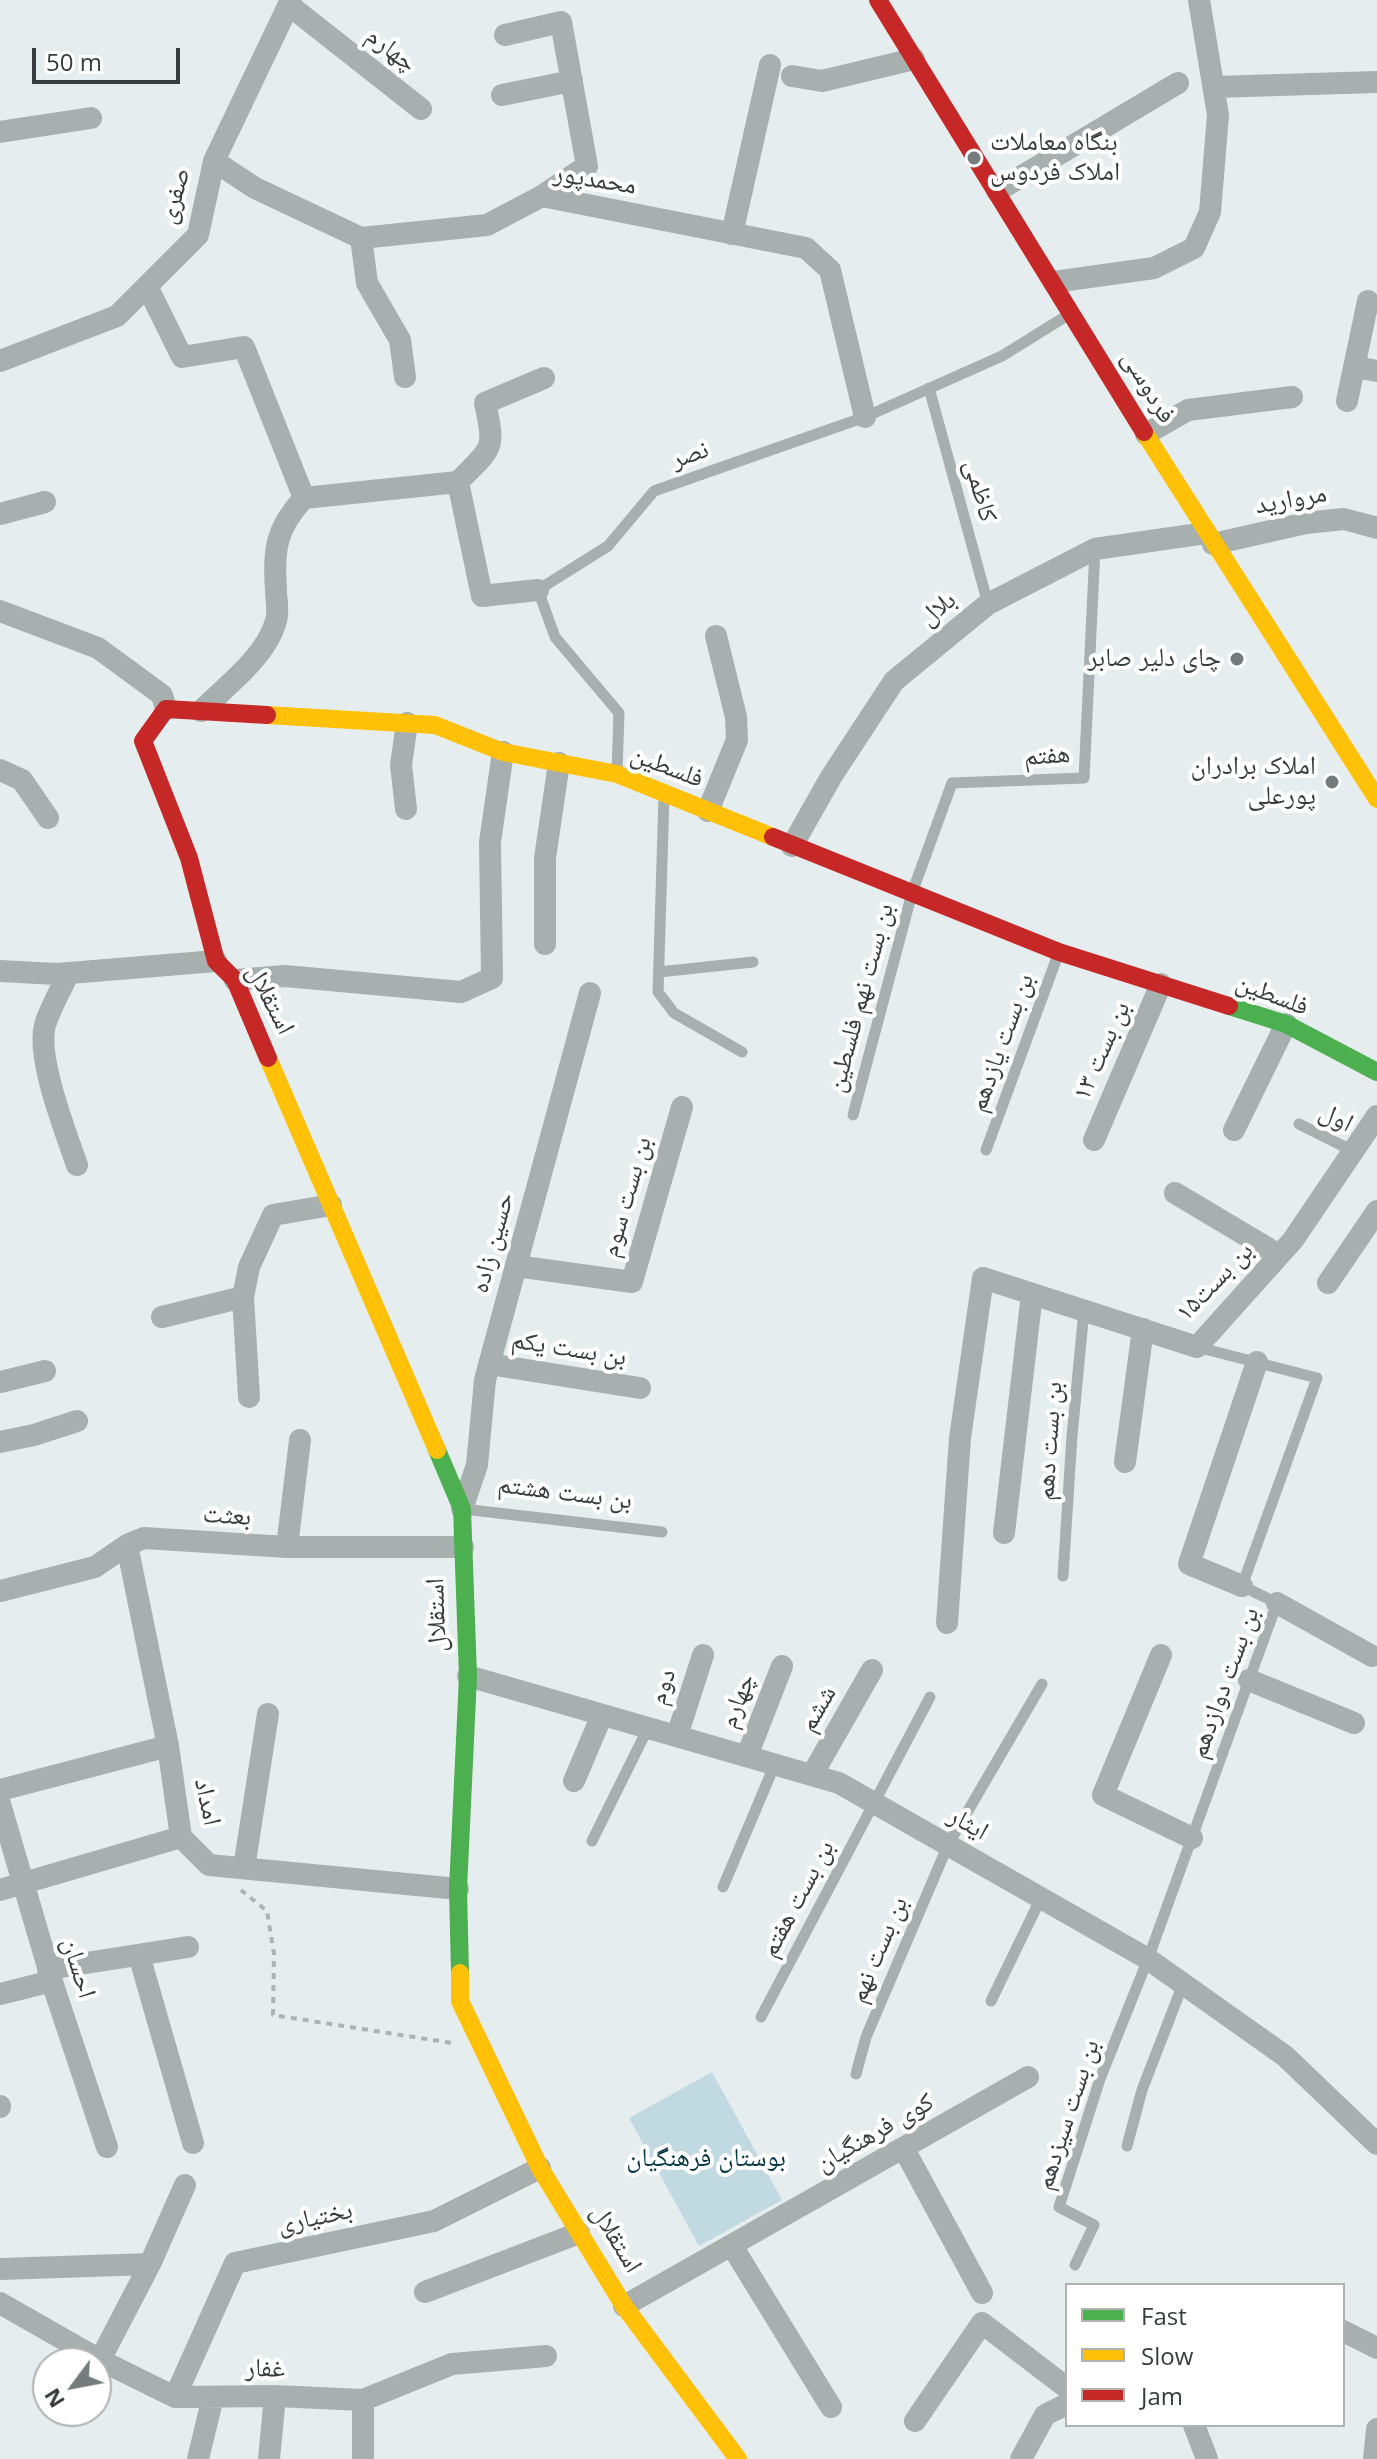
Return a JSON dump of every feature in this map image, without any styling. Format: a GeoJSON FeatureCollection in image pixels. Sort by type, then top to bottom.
{"type":"FeatureCollection","features":[{"type":"Feature","properties":{"kind":"street","name":"فردوسی"},"geometry":{"type":"LineString","coordinates":[[878,0],[1210,539],[1377,799]]}},
{"type":"Feature","properties":{"kind":"street"},"geometry":{"type":"LineString","coordinates":[[1054,282],[1154,268],[1194,248],[1210,212],[1218,115],[1199,0]]}},
{"type":"Feature","properties":{"kind":"street","name":"چهارم"},"geometry":{"type":"LineString","coordinates":[[290,2],[421,109]]}},
{"type":"Feature","properties":{"kind":"street","name":"صفری"},"geometry":{"type":"LineString","coordinates":[[0,361],[117,316],[198,235],[214,161],[290,2]]}},
{"type":"Feature","properties":{"kind":"street"},"geometry":{"type":"LineString","coordinates":[[505,35],[561,22],[587,166],[542,196]]}},
{"type":"Feature","properties":{"kind":"street"},"geometry":{"type":"LineString","coordinates":[[792,76],[822,81],[914,59]]}},
{"type":"Feature","properties":{"kind":"street"},"geometry":{"type":"LineString","coordinates":[[732,234],[770,65]]}},
{"type":"Feature","properties":{"kind":"street"},"geometry":{"type":"LineString","coordinates":[[502,95],[572,81]]}},
{"type":"Feature","properties":{"kind":"street"},"geometry":{"type":"LineString","coordinates":[[1214,87],[1377,82]]}},
{"type":"Feature","properties":{"kind":"street"},"geometry":{"type":"LineString","coordinates":[[997,191],[1178,83]]}},
{"type":"Feature","properties":{"kind":"street"},"geometry":{"type":"LineString","coordinates":[[0,132],[91,118]]}},
{"type":"Feature","properties":{"kind":"street"},"geometry":{"type":"LineString","coordinates":[[214,161],[255,188],[361,238],[367,283],[400,340],[405,377]]}},
{"type":"Feature","properties":{"kind":"street","name":"محمدپور"},"geometry":{"type":"LineString","coordinates":[[361,238],[487,225],[542,196],[806,248],[830,270],[865,417]]}},
{"type":"Feature","properties":{"kind":"street"},"geometry":{"type":"LineString","coordinates":[[147,286],[182,357],[244,347],[304,498]]}},
{"type":"Feature","properties":{"kind":"street"},"geometry":{"type":"LineString","coordinates":[[1347,401],[1368,301]]}},
{"type":"Feature","properties":{"kind":"street"},"geometry":{"type":"LineString","coordinates":[[1354,367],[1377,371]]}},
{"type":"Feature","properties":{"kind":"street"},"geometry":{"type":"LineString","coordinates":[[201,711],[268,643],[278,617],[274,567],[276,541],[288,515],[304,498],[458,482],[490,448],[493,435],[485,403],[544,378]]}},
{"type":"Feature","properties":{"kind":"street"},"geometry":{"type":"LineString","coordinates":[[1146,434],[1188,410],[1292,397]]}},
{"type":"Feature","properties":{"kind":"street"},"geometry":{"type":"LineString","coordinates":[[458,482],[482,596],[538,590]]}},
{"type":"Feature","properties":{"kind":"street"},"geometry":{"type":"LineString","coordinates":[[0,514],[45,502]]}},
{"type":"Feature","properties":{"kind":"street","name":"مروارید"},"geometry":{"type":"LineString","coordinates":[[1210,539],[1344,519],[1377,528]]}},
{"type":"Feature","properties":{"kind":"street","name":"بلال"},"geometry":{"type":"LineString","coordinates":[[792,846],[831,777],[894,681],[988,604],[1095,549],[1210,539]]}},
{"type":"Feature","properties":{"kind":"street"},"geometry":{"type":"LineString","coordinates":[[0,611],[98,648],[162,695],[166,709],[143,741],[189,858],[216,961]]}},
{"type":"Feature","properties":{"kind":"street"},"geometry":{"type":"LineString","coordinates":[[708,811],[737,740],[736,717],[716,636]]}},
{"type":"Feature","properties":{"kind":"street","name":"فلسطین"},"geometry":{"type":"LineString","coordinates":[[166,709],[435,725],[503,752],[617,774],[1059,952],[1286,1024],[1377,1072]]}},
{"type":"Feature","properties":{"kind":"street"},"geometry":{"type":"LineString","coordinates":[[406,809],[401,765],[407,723]]}},
{"type":"Feature","properties":{"kind":"street"},"geometry":{"type":"LineString","coordinates":[[235,980],[285,976],[461,992],[492,978],[490,842],[503,752]]}},
{"type":"Feature","properties":{"kind":"street"},"geometry":{"type":"LineString","coordinates":[[545,944],[545,858],[559,763]]}},
{"type":"Feature","properties":{"kind":"street"},"geometry":{"type":"LineString","coordinates":[[0,770],[22,780],[48,818]]}},
{"type":"Feature","properties":{"kind":"street","name":"استقلال"},"geometry":{"type":"LineString","coordinates":[[0,971],[68,974],[216,961],[235,980],[462,1509],[468,1676],[458,1889],[460,2001],[540,2168],[579,2233],[624,2306],[738,2459]]}},
{"type":"Feature","properties":{"kind":"street"},"geometry":{"type":"LineString","coordinates":[[68,974],[44,1027],[53,1095],[77,1165]]}},
{"type":"Feature","properties":{"kind":"street","name":"بن بست ۱۳"},"geometry":{"type":"LineString","coordinates":[[1094,1140],[1161,984]]}},
{"type":"Feature","properties":{"kind":"street","name":"حسین زاده"},"geometry":{"type":"LineString","coordinates":[[462,1509],[477,1465],[485,1380],[590,993]]}},
{"type":"Feature","properties":{"kind":"street"},"geometry":{"type":"LineString","coordinates":[[1234,1130],[1286,1024]]}},
{"type":"Feature","properties":{"kind":"street","name":"بن بست سوم"},"geometry":{"type":"LineString","coordinates":[[516,1266],[632,1282],[682,1107]]}},
{"type":"Feature","properties":{"kind":"street","name":"بن بست۱۵"},"geometry":{"type":"LineString","coordinates":[[947,1623],[960,1438],[983,1278],[1197,1347],[1293,1240],[1377,1116]]}},
{"type":"Feature","properties":{"kind":"street"},"geometry":{"type":"LineString","coordinates":[[1175,1193],[1279,1255]]}},
{"type":"Feature","properties":{"kind":"street"},"geometry":{"type":"LineString","coordinates":[[249,1397],[243,1297],[249,1267],[273,1215],[331,1205]]}},
{"type":"Feature","properties":{"kind":"street"},"geometry":{"type":"LineString","coordinates":[[1328,1283],[1377,1211]]}},
{"type":"Feature","properties":{"kind":"street"},"geometry":{"type":"LineString","coordinates":[[1004,1533],[1032,1294]]}},
{"type":"Feature","properties":{"kind":"street"},"geometry":{"type":"LineString","coordinates":[[162,1317],[243,1297]]}},
{"type":"Feature","properties":{"kind":"street"},"geometry":{"type":"LineString","coordinates":[[1125,1462],[1143,1329]]}},
{"type":"Feature","properties":{"kind":"street"},"geometry":{"type":"LineString","coordinates":[[1242,1586],[1189,1564],[1257,1362]]}},
{"type":"Feature","properties":{"kind":"street","name":"بن بست یکم"},"geometry":{"type":"LineString","coordinates":[[489,1364],[640,1388]]}},
{"type":"Feature","properties":{"kind":"street"},"geometry":{"type":"LineString","coordinates":[[0,1382],[45,1371]]}},
{"type":"Feature","properties":{"kind":"street"},"geometry":{"type":"LineString","coordinates":[[0,1442],[77,1421]]}},
{"type":"Feature","properties":{"kind":"street"},"geometry":{"type":"LineString","coordinates":[[287,1547],[300,1440]]}},
{"type":"Feature","properties":{"kind":"street","name":"بعثت"},"geometry":{"type":"LineString","coordinates":[[0,1591],[95,1567],[127,1545],[144,1538],[287,1547],[463,1547]]}},
{"type":"Feature","properties":{"kind":"street","name":"امداد"},"geometry":{"type":"LineString","coordinates":[[127,1545],[168,1746],[181,1837],[209,1865],[458,1889]]}},
{"type":"Feature","properties":{"kind":"street"},"geometry":{"type":"LineString","coordinates":[[1277,1603],[1372,1656]]}},
{"type":"Feature","properties":{"kind":"street","name":"دوم"},"geometry":{"type":"LineString","coordinates":[[677,1736],[703,1655]]}},
{"type":"Feature","properties":{"kind":"street"},"geometry":{"type":"LineString","coordinates":[[1161,1655],[1103,1795],[1192,1838]]}},
{"type":"Feature","properties":{"kind":"street","name":"چهارم"},"geometry":{"type":"LineString","coordinates":[[747,1756],[782,1666]]}},
{"type":"Feature","properties":{"kind":"street","name":"ششم"},"geometry":{"type":"LineString","coordinates":[[812,1775],[872,1670]]}},
{"type":"Feature","properties":{"kind":"street","name":"ایثار"},"geometry":{"type":"LineString","coordinates":[[468,1676],[839,1783],[1148,1959],[1285,2056],[1377,2144]]}},
{"type":"Feature","properties":{"kind":"street"},"geometry":{"type":"LineString","coordinates":[[1249,1680],[1354,1723]]}},
{"type":"Feature","properties":{"kind":"street"},"geometry":{"type":"LineString","coordinates":[[244,1868],[268,1714]]}},
{"type":"Feature","properties":{"kind":"street"},"geometry":{"type":"LineString","coordinates":[[574,1781],[602,1715]]}},
{"type":"Feature","properties":{"kind":"street"},"geometry":{"type":"LineString","coordinates":[[0,1790],[168,1746]]}},
{"type":"Feature","properties":{"kind":"street","name":"احسان"},"geometry":{"type":"LineString","coordinates":[[0,1804],[50,1975],[107,2147]]}},
{"type":"Feature","properties":{"kind":"street"},"geometry":{"type":"LineString","coordinates":[[0,1890],[181,1837]]}},
{"type":"Feature","properties":{"kind":"street"},"geometry":{"type":"LineString","coordinates":[[0,1994],[50,1975],[188,1947]]}},
{"type":"Feature","properties":{"kind":"street"},"geometry":{"type":"LineString","coordinates":[[139,1955],[193,2143]]}},
{"type":"Feature","properties":{"kind":"street","name":"کوی فرهنگیان"},"geometry":{"type":"LineString","coordinates":[[624,2306],[1028,2077]]}},
{"type":"Feature","properties":{"kind":"street"},"geometry":{"type":"LineString","coordinates":[[904,2149],[982,2293]]}},
{"type":"Feature","properties":{"kind":"street","name":"بختیاری"},"geometry":{"type":"LineString","coordinates":[[175,2397],[235,2263],[434,2221],[540,2168]]}},
{"type":"Feature","properties":{"kind":"street"},"geometry":{"type":"LineString","coordinates":[[107,2347],[150,2264],[185,2185]]}},
{"type":"Feature","properties":{"kind":"street"},"geometry":{"type":"LineString","coordinates":[[425,2292],[579,2233]]}},
{"type":"Feature","properties":{"kind":"street"},"geometry":{"type":"LineString","coordinates":[[732,2246],[831,2407]]}},
{"type":"Feature","properties":{"kind":"street"},"geometry":{"type":"LineString","coordinates":[[0,2269],[150,2264]]}},
{"type":"Feature","properties":{"kind":"street","name":"غفار"},"geometry":{"type":"LineString","coordinates":[[0,2303],[77,2347]]}},
{"type":"Feature","properties":{"kind":"street"},"geometry":{"type":"LineString","coordinates":[[915,2421],[982,2323],[1065,2386]]}},
{"type":"Feature","properties":{"kind":"street"},"geometry":{"type":"LineString","coordinates":[[1345,2332],[1377,2348]]}},
{"type":"Feature","properties":{"kind":"street","name":"غفار"},"geometry":{"type":"LineString","coordinates":[[112,2366],[175,2397],[275,2396],[363,2400],[452,2364],[546,2356]]}},
{"type":"Feature","properties":{"kind":"street"},"geometry":{"type":"LineString","coordinates":[[269,2459],[275,2396]]}},
{"type":"Feature","properties":{"kind":"street"},"geometry":{"type":"LineString","coordinates":[[198,2459],[213,2397]]}},
{"type":"Feature","properties":{"kind":"street"},"geometry":{"type":"LineString","coordinates":[[363,2400],[363,2459]]}},
{"type":"Feature","properties":{"kind":"street"},"geometry":{"type":"LineString","coordinates":[[1021,2459],[1045,2415],[1065,2405]]}},
{"type":"Feature","properties":{"kind":"street"},"geometry":{"type":"LineString","coordinates":[[1195,2427],[1207,2459]]}},
{"type":"Feature","properties":{"kind":"street"},"geometry":{"type":"LineString","coordinates":[[1374,2459],[1377,2429]]}},
{"type":"Feature","properties":{"kind":"lane","name":"نصر"},"geometry":{"type":"LineString","coordinates":[[538,590],[608,546],[654,491],[865,417],[1002,356],[1072,313]]}},
{"type":"Feature","properties":{"kind":"lane","name":"کاظمی"},"geometry":{"type":"LineString","coordinates":[[929,388],[988,604]]}},
{"type":"Feature","properties":{"kind":"lane","name":"هفتم"},"geometry":{"type":"LineString","coordinates":[[912,893],[952,783],[1084,778],[1095,549]]}},
{"type":"Feature","properties":{"kind":"lane"},"geometry":{"type":"LineString","coordinates":[[538,590],[555,637],[619,713],[617,774]]}},
{"type":"Feature","properties":{"kind":"lane"},"geometry":{"type":"LineString","coordinates":[[664,792],[658,992],[674,1013],[742,1052]]}},
{"type":"Feature","properties":{"kind":"lane","name":"بن بست نهم فلسطین"},"geometry":{"type":"LineString","coordinates":[[853,1115],[912,893]]}},
{"type":"Feature","properties":{"kind":"lane","name":"بن بست یازدهم"},"geometry":{"type":"LineString","coordinates":[[986,1150],[1059,952]]}},
{"type":"Feature","properties":{"kind":"lane"},"geometry":{"type":"LineString","coordinates":[[659,972],[753,962]]}},
{"type":"Feature","properties":{"kind":"lane","name":"اول"},"geometry":{"type":"LineString","coordinates":[[1299,1124],[1353,1151]]}},
{"type":"Feature","properties":{"kind":"lane","name":"بن بست دهم"},"geometry":{"type":"LineString","coordinates":[[1063,1576],[1084,1310]]}},
{"type":"Feature","properties":{"kind":"lane","name":"بن بست دوازدهم"},"geometry":{"type":"LineString","coordinates":[[1148,1959],[1277,1603],[1242,1586],[1317,1378],[1197,1347]]}},
{"type":"Feature","properties":{"kind":"lane","name":"بن بست هشتم"},"geometry":{"type":"LineString","coordinates":[[462,1509],[662,1532]]}},
{"type":"Feature","properties":{"kind":"lane"},"geometry":{"type":"LineString","coordinates":[[948,1845],[1042,1684]]}},
{"type":"Feature","properties":{"kind":"lane"},"geometry":{"type":"LineString","coordinates":[[874,1802],[930,1697]]}},
{"type":"Feature","properties":{"kind":"lane"},"geometry":{"type":"LineString","coordinates":[[592,1841],[648,1728]]}},
{"type":"Feature","properties":{"kind":"lane"},"geometry":{"type":"LineString","coordinates":[[723,1887],[775,1764]]}},
{"type":"Feature","properties":{"kind":"lane","name":"بن بست هفتم"},"geometry":{"type":"LineString","coordinates":[[761,2017],[874,1802]]}},
{"type":"Feature","properties":{"kind":"lane","name":"بن بست نهم"},"geometry":{"type":"LineString","coordinates":[[856,2074],[871,2023],[948,1845]]}},
{"type":"Feature","properties":{"kind":"lane"},"geometry":{"type":"LineString","coordinates":[[991,2001],[1041,1898]]}},
{"type":"Feature","properties":{"kind":"lane","name":"بن بست سیزدهم"},"geometry":{"type":"LineString","coordinates":[[1075,2265],[1094,2225],[1059,2207],[1100,2079],[1148,1959]]}},
{"type":"Feature","properties":{"kind":"lane"},"geometry":{"type":"LineString","coordinates":[[1127,2146],[1142,2090],[1183,1984]]}},
{"type":"Feature","properties":{"kind":"path"},"geometry":{"type":"LineString","coordinates":[[209,1865],[267,1911],[274,1954],[273,2015],[482,2047]]}},
{"type":"Feature","properties":{"kind":"green space","name":"بوستان فرهنگیان"},"geometry":{"type":"Polygon","coordinates":[[[712,2072],[782,2200],[699,2246],[629,2118],[712,2072]]]}},
{"type":"Feature","properties":{"kind":"traffic: fast"},"geometry":{"type":"LineString","coordinates":[[1229,1006],[1286,1024],[1377,1072]]}},
{"type":"Feature","properties":{"kind":"traffic: fast"},"geometry":{"type":"LineString","coordinates":[[437,1450],[462,1509],[468,1676],[458,1889],[460,1973]]}},
{"type":"Feature","properties":{"kind":"traffic: slow"},"geometry":{"type":"LineString","coordinates":[[1144,432],[1377,799]]}},
{"type":"Feature","properties":{"kind":"traffic: slow"},"geometry":{"type":"LineString","coordinates":[[267,715],[435,725],[503,752],[617,774],[773,837]]}},
{"type":"Feature","properties":{"kind":"traffic: slow"},"geometry":{"type":"LineString","coordinates":[[268,1058],[437,1450]]}},
{"type":"Feature","properties":{"kind":"traffic: slow"},"geometry":{"type":"LineString","coordinates":[[460,1973],[460,2001],[540,2168],[624,2306],[738,2459]]}},
{"type":"Feature","properties":{"kind":"traffic: jam"},"geometry":{"type":"LineString","coordinates":[[878,0],[1144,432]]}},
{"type":"Feature","properties":{"kind":"traffic: jam"},"geometry":{"type":"LineString","coordinates":[[267,715],[166,709],[143,741],[189,858],[216,961],[235,980],[268,1058]]}},
{"type":"Feature","properties":{"kind":"traffic: jam"},"geometry":{"type":"LineString","coordinates":[[773,837],[1059,952],[1229,1006]]}},
{"type":"Feature","properties":{"kind":"place","name":"بنگاه معاملات املاک فردوس"},"geometry":{"type":"Point","coordinates":[974,158]}},
{"type":"Feature","properties":{"kind":"place","name":"چای دلیر صابر"},"geometry":{"type":"Point","coordinates":[1237,659]}},
{"type":"Feature","properties":{"kind":"place","name":"املاک برادران پورعلی"},"geometry":{"type":"Point","coordinates":[1332,782]}}]}
